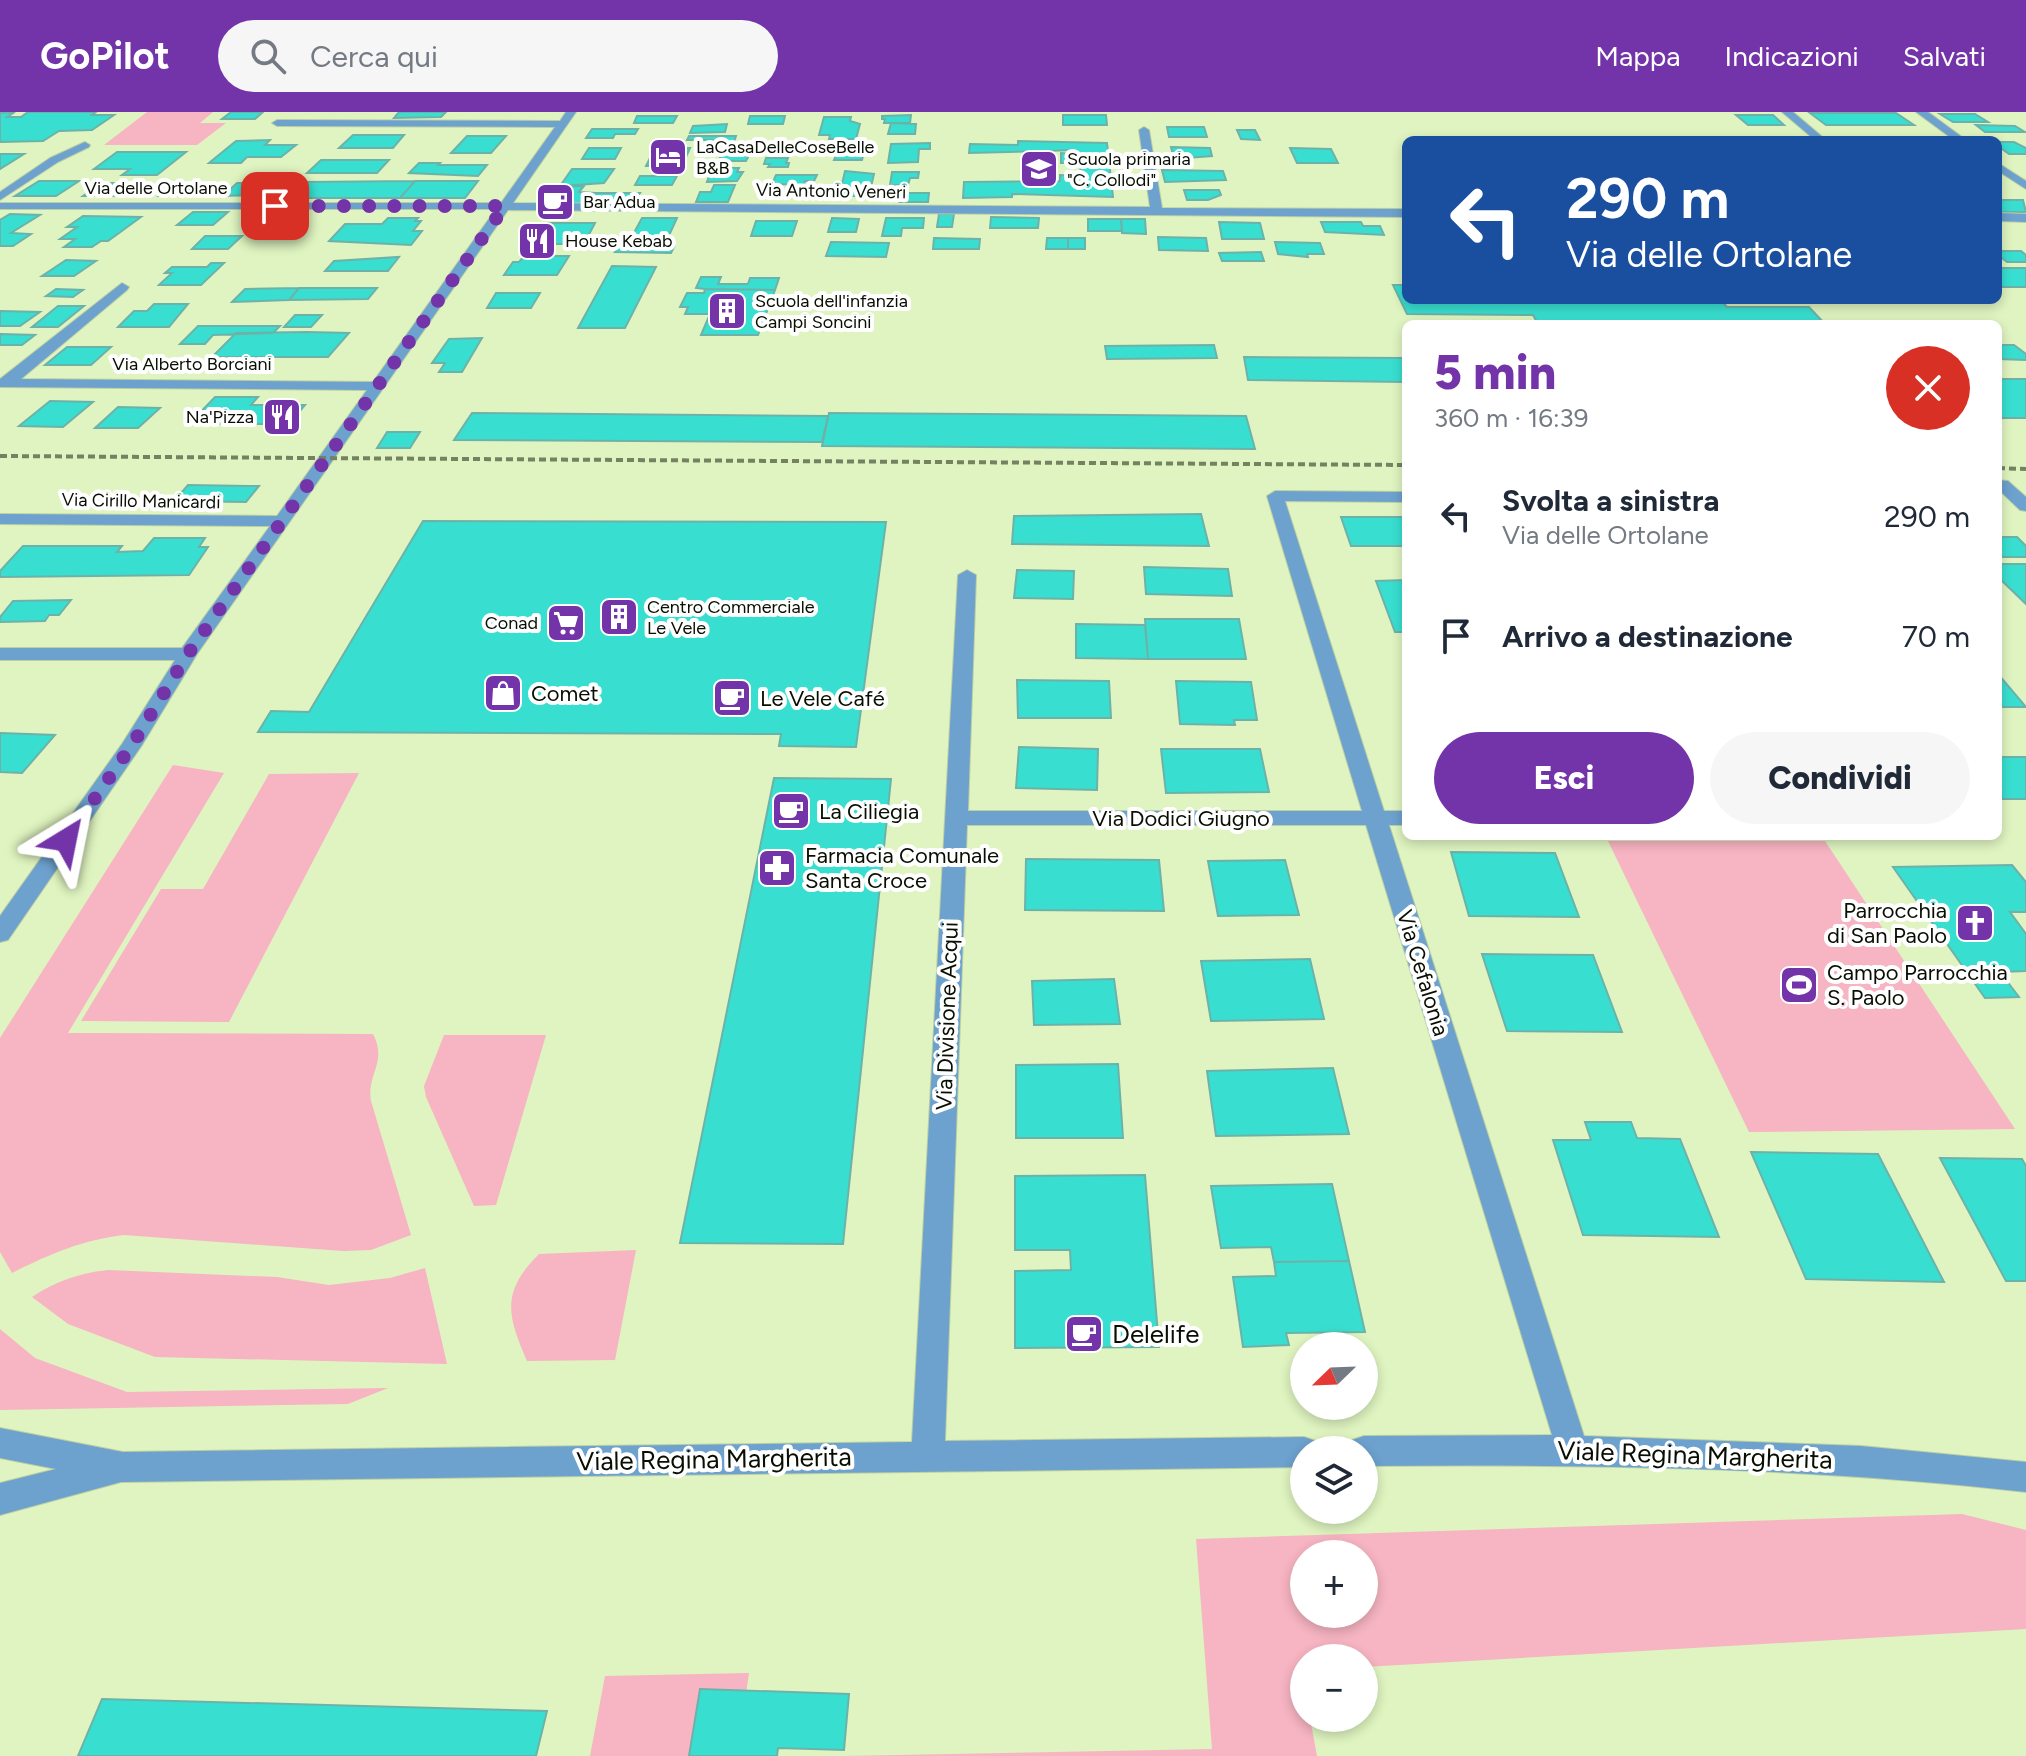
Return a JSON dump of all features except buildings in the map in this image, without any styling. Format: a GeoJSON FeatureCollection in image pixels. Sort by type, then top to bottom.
{"type":"FeatureCollection","features":[{"type":"Feature","properties":{"kind":"street"},"geometry":{"type":"LineString","coordinates":[[290,112],[277,123],[563,124]]}},
{"type":"Feature","properties":{"kind":"street"},"geometry":{"type":"LineString","coordinates":[[0,934],[132,745],[188,654],[571,112]]}},
{"type":"Feature","properties":{"kind":"street"},"geometry":{"type":"LineString","coordinates":[[1787,112],[1816,136]]}},
{"type":"Feature","properties":{"kind":"street"},"geometry":{"type":"LineString","coordinates":[[1921,112],[1955,136]]}},
{"type":"Feature","properties":{"kind":"street"},"geometry":{"type":"LineString","coordinates":[[1144,130],[1157,213]]}},
{"type":"Feature","properties":{"kind":"street"},"geometry":{"type":"LineString","coordinates":[[0,197],[54,160],[85,145]]}},
{"type":"Feature","properties":{"kind":"street"},"geometry":{"type":"LineString","coordinates":[[2002,169],[2026,186]]}},
{"type":"Feature","properties":{"kind":"street","name":"Via delle Ortolane"},"geometry":{"type":"LineString","coordinates":[[0,206],[505,206]]}},
{"type":"Feature","properties":{"kind":"street","name":"Via Antonio Veneri"},"geometry":{"type":"LineString","coordinates":[[505,206],[1402,213]]}},
{"type":"Feature","properties":{"kind":"street"},"geometry":{"type":"LineString","coordinates":[[2020,218],[2026,226]]}},
{"type":"Feature","properties":{"kind":"street","name":"Via Alberto Borciani"},"geometry":{"type":"LineString","coordinates":[[3,383],[122,287]]}},
{"type":"Feature","properties":{"kind":"street","name":"Via Alberto Borciani"},"geometry":{"type":"LineString","coordinates":[[3,383],[378,386]]}},
{"type":"Feature","properties":{"kind":"street"},"geometry":{"type":"LineString","coordinates":[[2002,484],[2026,506]]}},
{"type":"Feature","properties":{"kind":"street","name":"Via Cefalonia"},"geometry":{"type":"LineString","coordinates":[[1402,497],[1275,496],[1572,1449]]}},
{"type":"Feature","properties":{"kind":"street","name":"Via Cirillo Manicardi"},"geometry":{"type":"LineString","coordinates":[[0,519],[282,521]]}},
{"type":"Feature","properties":{"kind":"street","name":"Via Divisione Acqui"},"geometry":{"type":"LineString","coordinates":[[928,1457],[967,575]]}},
{"type":"Feature","properties":{"kind":"street"},"geometry":{"type":"LineString","coordinates":[[0,654],[188,654]]}},
{"type":"Feature","properties":{"kind":"street","name":"Via Dodici Giugno"},"geometry":{"type":"LineString","coordinates":[[956,818],[1402,818]]}},
{"type":"Feature","properties":{"kind":"street","name":"Viale Regina Margherita"},"geometry":{"type":"LineString","coordinates":[[0,1443],[123,1467],[1290,1452]]}},
{"type":"Feature","properties":{"kind":"street","name":"Viale Regina Margherita"},"geometry":{"type":"LineString","coordinates":[[1378,1451],[1572,1449],[1923,1464],[2026,1477]]}},
{"type":"Feature","properties":{"kind":"street","name":"Viale Regina Margherita"},"geometry":{"type":"LineString","coordinates":[[0,1499],[123,1467]]}},
{"type":"Feature","properties":{"kind":"shaded area"},"geometry":{"type":"Polygon","coordinates":[[[147,112],[213,112],[200,123],[226,123],[197,145],[104,145],[147,112]]]}},
{"type":"Feature","properties":{"kind":"shaded area"},"geometry":{"type":"Polygon","coordinates":[[[173,765],[224,773],[68,1033],[373,1034],[378,1061],[371,1083],[371,1101],[411,1235],[371,1250],[343,1251],[124,1235],[66,1249],[12,1273],[0,1252],[0,1038],[173,765]]]}},
{"type":"Feature","properties":{"kind":"shaded area"},"geometry":{"type":"Polygon","coordinates":[[[359,773],[229,1022],[81,1021],[161,889],[203,889],[269,774],[359,773]]]}},
{"type":"Feature","properties":{"kind":"shaded area","name":"Campo Parrocchia S. Paolo"},"geometry":{"type":"Polygon","coordinates":[[[1608,841],[1825,841],[2015,1129],[1749,1132],[1608,841]]]}},
{"type":"Feature","properties":{"kind":"shaded area"},"geometry":{"type":"Polygon","coordinates":[[[444,1035],[546,1035],[496,1205],[474,1206],[426,1097],[424,1086],[444,1035]]]}},
{"type":"Feature","properties":{"kind":"shaded area"},"geometry":{"type":"Polygon","coordinates":[[[636,1250],[615,1360],[527,1361],[515,1330],[511,1304],[518,1280],[539,1254],[636,1250]]]}},
{"type":"Feature","properties":{"kind":"shaded area"},"geometry":{"type":"Polygon","coordinates":[[[425,1268],[447,1364],[155,1357],[68,1324],[32,1297],[68,1279],[108,1270],[277,1277],[329,1285],[390,1278],[425,1268]]]}},
{"type":"Feature","properties":{"kind":"shaded area"},"geometry":{"type":"Polygon","coordinates":[[[0,1329],[35,1358],[127,1392],[388,1388],[348,1404],[0,1410],[0,1329]]]}},
{"type":"Feature","properties":{"kind":"shaded area"},"geometry":{"type":"Polygon","coordinates":[[[1962,1514],[2026,1530],[2026,1629],[1378,1666],[1378,1644],[1290,1644],[1290,1732],[1313,1732],[1317,1756],[844,1756],[1212,1749],[1196,1539],[1962,1514]]]}},
{"type":"Feature","properties":{"kind":"shaded area"},"geometry":{"type":"Polygon","coordinates":[[[749,1673],[737,1756],[590,1756],[605,1676],[749,1673]]]}},
{"type":"Feature","properties":{"kind":"railway"},"geometry":{"type":"LineString","coordinates":[[0,456],[1402,465]]}},
{"type":"Feature","properties":{"kind":"railway"},"geometry":{"type":"LineString","coordinates":[[2002,468],[2026,469]]}},
{"type":"Feature","properties":{"kind":"place","name":"LaCasaDelleCoseBelle B&B"},"geometry":{"type":"Point","coordinates":[668,157]}},
{"type":"Feature","properties":{"kind":"place","name":"Scuola primaria \"C. Collodi\""},"geometry":{"type":"Point","coordinates":[1039,169]}},
{"type":"Feature","properties":{"kind":"place","name":"Bar Adua"},"geometry":{"type":"Point","coordinates":[555,202]}},
{"type":"Feature","properties":{"kind":"place","name":"House Kebab"},"geometry":{"type":"Point","coordinates":[537,241]}},
{"type":"Feature","properties":{"kind":"place","name":"Scuola dell'infanzia Campi Soncini"},"geometry":{"type":"Point","coordinates":[727,311]}},
{"type":"Feature","properties":{"kind":"place","name":"Na'Pizza"},"geometry":{"type":"Point","coordinates":[282,417]}},
{"type":"Feature","properties":{"kind":"place","name":"Centro Commerciale Le Vele"},"geometry":{"type":"Point","coordinates":[619,617]}},
{"type":"Feature","properties":{"kind":"place","name":"Conad"},"geometry":{"type":"Point","coordinates":[566,623]}},
{"type":"Feature","properties":{"kind":"place","name":"Comet"},"geometry":{"type":"Point","coordinates":[503,693]}},
{"type":"Feature","properties":{"kind":"place","name":"Le Vele Café"},"geometry":{"type":"Point","coordinates":[732,698]}},
{"type":"Feature","properties":{"kind":"place","name":"La Ciliegia"},"geometry":{"type":"Point","coordinates":[791,811]}},
{"type":"Feature","properties":{"kind":"place","name":"Farmacia Comunale Santa Croce"},"geometry":{"type":"Point","coordinates":[777,868]}},
{"type":"Feature","properties":{"kind":"place","name":"Parrocchia di San Paolo"},"geometry":{"type":"Point","coordinates":[1975,923]}},
{"type":"Feature","properties":{"kind":"place","name":"Campo Parrocchia S. Paolo"},"geometry":{"type":"Point","coordinates":[1799,985]}},
{"type":"Feature","properties":{"kind":"place","name":"Delelife"},"geometry":{"type":"Point","coordinates":[1084,1334]}},
{"type":"Feature","properties":{"kind":"route"},"geometry":{"type":"LineString","coordinates":[[66,840],[132,745],[188,654],[505,206],[275,206]]}}]}
